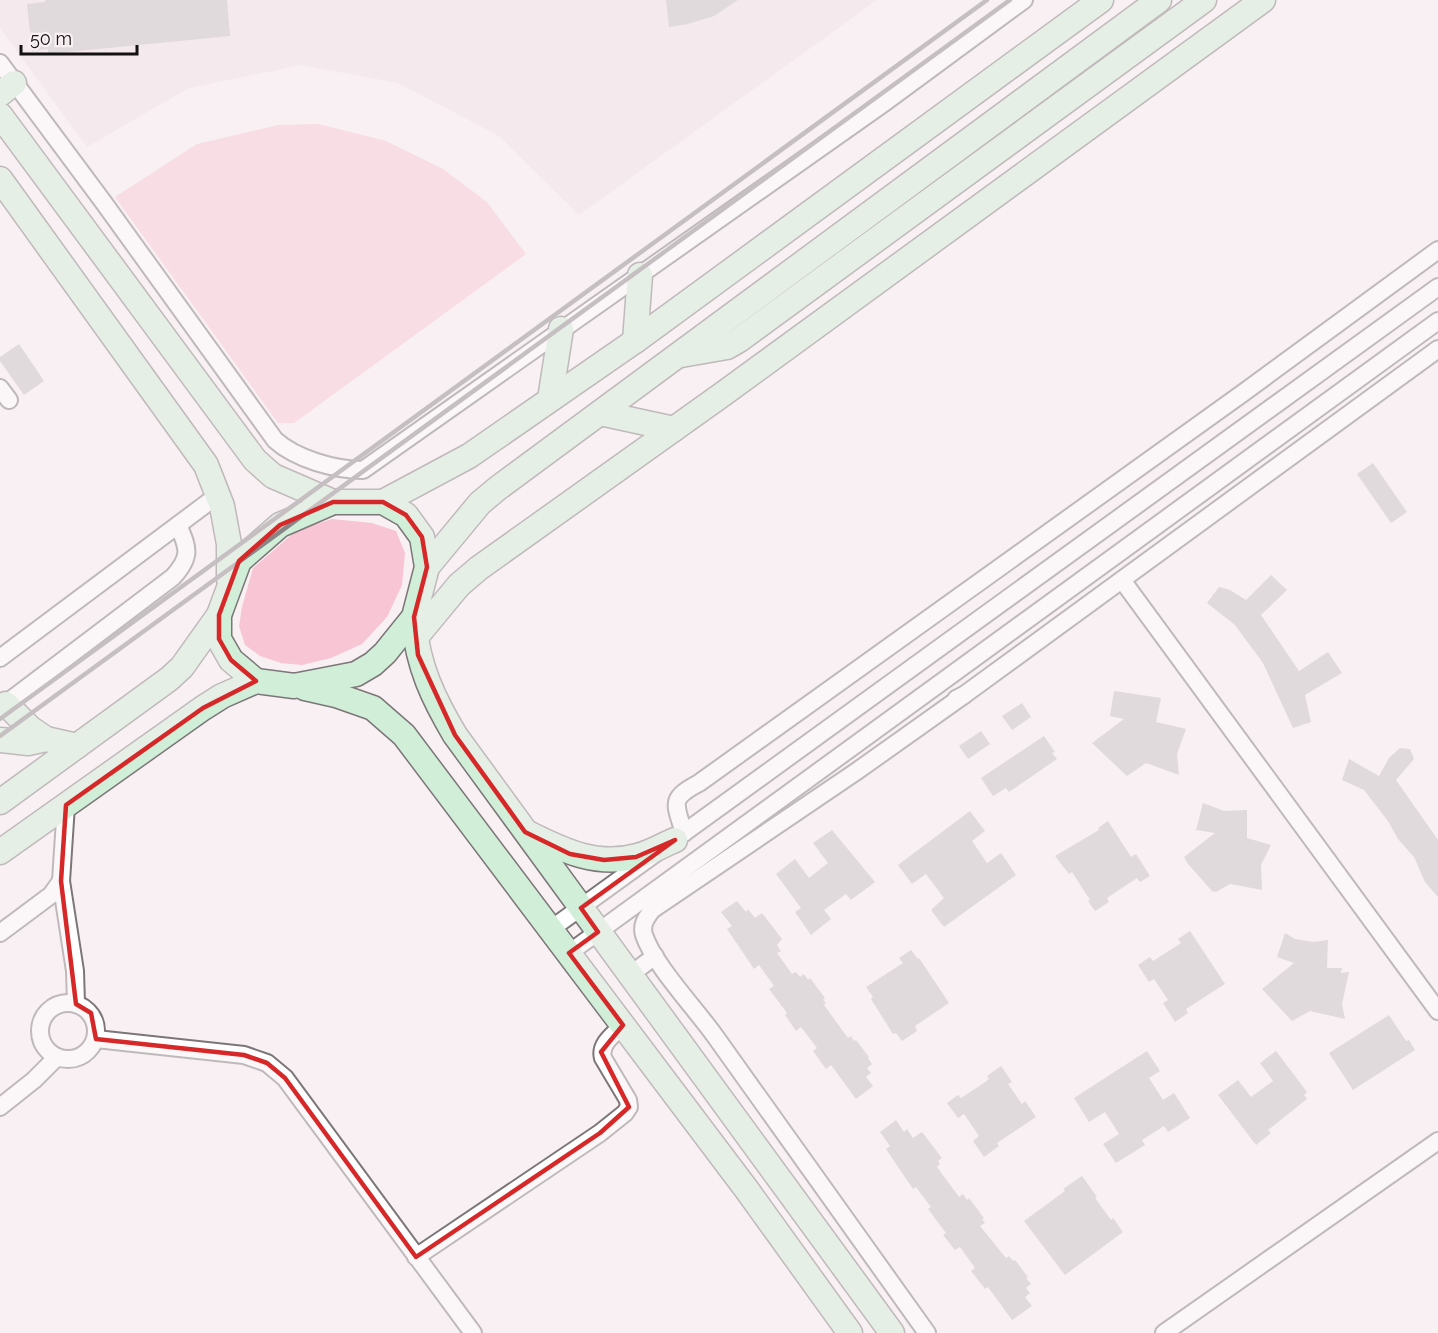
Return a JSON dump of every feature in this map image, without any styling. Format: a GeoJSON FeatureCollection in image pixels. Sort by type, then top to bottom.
{"type":"FeatureCollection","features":[{"type":"Feature","properties":{"kind":"street"},"geometry":{"type":"LineString","coordinates":[[0,63],[7,88],[104,203],[275,440],[291,452],[335,466],[363,470],[884,103],[1024,0]]}},
{"type":"Feature","properties":{"kind":"street"},"geometry":{"type":"LineString","coordinates":[[0,115],[255,460],[273,476],[333,502],[383,502],[469,456],[635,341],[1101,0]]}},
{"type":"Feature","properties":{"kind":"street"},"geometry":{"type":"LineString","coordinates":[[427,567],[480,503],[1159,0]]}},
{"type":"Feature","properties":{"kind":"street"},"geometry":{"type":"LineString","coordinates":[[679,355],[727,347],[739,340],[1204,0]]}},
{"type":"Feature","properties":{"kind":"street"},"geometry":{"type":"LineString","coordinates":[[294,686],[356,674],[373,664],[479,568],[674,429],[1263,0]]}},
{"type":"Feature","properties":{"kind":"street"},"geometry":{"type":"LineString","coordinates":[[0,179],[206,465],[222,506],[229,544],[229,588]]}},
{"type":"Feature","properties":{"kind":"street"},"geometry":{"type":"LineString","coordinates":[[679,836],[676,805],[678,797],[686,790],[709,776],[986,578],[1438,250]]}},
{"type":"Feature","properties":{"kind":"street"},"geometry":{"type":"LineString","coordinates":[[635,341],[640,275]]}},
{"type":"Feature","properties":{"kind":"street"},"geometry":{"type":"LineString","coordinates":[[551,929],[1438,287]]}},
{"type":"Feature","properties":{"kind":"street"},"geometry":{"type":"LineString","coordinates":[[569,953],[1438,321]]}},
{"type":"Feature","properties":{"kind":"street"},"geometry":{"type":"LineString","coordinates":[[550,399],[561,329]]}},
{"type":"Feature","properties":{"kind":"street"},"geometry":{"type":"LineString","coordinates":[[927,1333],[655,956],[644,934],[643,926],[646,918],[652,910],[857,771],[964,695],[1438,349]]}},
{"type":"Feature","properties":{"kind":"street"},"geometry":{"type":"LineString","coordinates":[[600,413],[674,429]]}},
{"type":"Feature","properties":{"kind":"street"},"geometry":{"type":"LineString","coordinates":[[0,658],[218,495]]}},
{"type":"Feature","properties":{"kind":"street"},"geometry":{"type":"LineString","coordinates":[[3,798],[169,680],[182,667],[219,615],[239,561],[280,525],[333,502]]}},
{"type":"Feature","properties":{"kind":"street"},"geometry":{"type":"LineString","coordinates":[[383,502],[406,515],[422,537],[427,567],[415,627],[418,655],[438,706],[455,735],[892,1333]]}},
{"type":"Feature","properties":{"kind":"street"},"geometry":{"type":"LineString","coordinates":[[77,746],[46,739],[3,706],[177,572],[187,557],[187,545],[178,525]]}},
{"type":"Feature","properties":{"kind":"street"},"geometry":{"type":"LineString","coordinates":[[1122,580],[1438,1011]]}},
{"type":"Feature","properties":{"kind":"street"},"geometry":{"type":"LineString","coordinates":[[219,615],[219,639],[231,660],[256,681]]}},
{"type":"Feature","properties":{"kind":"street"},"geometry":{"type":"LineString","coordinates":[[0,852],[203,708],[222,696],[256,681],[336,695],[374,708],[404,735],[747,1190],[850,1333]]}},
{"type":"Feature","properties":{"kind":"street"},"geometry":{"type":"LineString","coordinates":[[864,739],[964,695]]}},
{"type":"Feature","properties":{"kind":"street"},"geometry":{"type":"LineString","coordinates":[[0,740],[28,743],[46,739]]}},
{"type":"Feature","properties":{"kind":"street"},"geometry":{"type":"LineString","coordinates":[[66,805],[61,881],[75,971],[76,1004]]}},
{"type":"Feature","properties":{"kind":"street"},"geometry":{"type":"LineString","coordinates":[[525,832],[570,854],[604,860],[636,857],[679,836]]}},
{"type":"Feature","properties":{"kind":"street"},"geometry":{"type":"LineString","coordinates":[[0,933],[51,895],[61,881]]}},
{"type":"Feature","properties":{"kind":"street"},"geometry":{"type":"LineString","coordinates":[[630,975],[655,956]]}},
{"type":"Feature","properties":{"kind":"street"},"geometry":{"type":"LineString","coordinates":[[59,1004],[76,1004],[85,1007],[95,1021],[96,1039],[85,1054],[76,1058],[57,1057],[43,1043],[40,1034],[41,1024],[51,1008],[59,1004]]}},
{"type":"Feature","properties":{"kind":"street"},"geometry":{"type":"LineString","coordinates":[[416,1257],[600,1133],[625,1113],[629,1107],[628,1100],[601,1052],[603,1046],[623,1025]]}},
{"type":"Feature","properties":{"kind":"street"},"geometry":{"type":"LineString","coordinates":[[96,1039],[244,1055],[267,1064],[285,1078],[473,1333]]}},
{"type":"Feature","properties":{"kind":"street"},"geometry":{"type":"LineString","coordinates":[[0,1107],[34,1080],[57,1057]]}},
{"type":"Feature","properties":{"kind":"street"},"geometry":{"type":"LineString","coordinates":[[1164,1333],[1438,1141]]}},
{"type":"Feature","properties":{"kind":"street"},"geometry":{"type":"LineString","coordinates":[[803,1213],[828,1195]]}},
{"type":"Feature","properties":{"kind":"highlighted area"},"geometry":{"type":"Polygon","coordinates":[[[333,502],[383,502],[406,515],[422,537],[427,567],[414,617],[418,655],[455,735],[525,832],[570,854],[604,860],[636,857],[675,840],[581,908],[598,932],[569,953],[623,1025],[601,1052],[629,1107],[600,1133],[416,1257],[285,1078],[267,1063],[244,1055],[96,1039],[91,1013],[76,1004],[61,881],[66,805],[203,708],[256,681],[231,660],[219,639],[219,615],[239,561],[280,525],[333,502]]]}},
{"type":"Feature","properties":{"kind":"shaded area"},"geometry":{"type":"Polygon","coordinates":[[[0,0],[877,0],[579,215],[499,136],[398,83],[301,65],[189,88],[87,147],[0,28],[0,0]]]}},
{"type":"Feature","properties":{"kind":"shaded area"},"geometry":{"type":"Polygon","coordinates":[[[318,124],[386,141],[443,169],[487,202],[526,254],[294,423],[278,423],[115,197],[197,144],[278,125],[318,124]]]}},
{"type":"Feature","properties":{"kind":"shaded area"},"geometry":{"type":"Polygon","coordinates":[[[332,519],[372,523],[396,531],[405,553],[402,585],[387,617],[362,644],[331,658],[302,665],[281,663],[260,656],[245,645],[239,626],[253,568],[297,530],[332,519]]]}},
{"type":"Feature","properties":{"kind":"building"},"geometry":{"type":"Polygon","coordinates":[[[45,0],[227,0],[230,36],[48,54],[48,49],[32,51],[27,4],[45,2],[45,0]]]}},
{"type":"Feature","properties":{"kind":"building"},"geometry":{"type":"Polygon","coordinates":[[[666,0],[738,0],[714,16],[669,27],[666,0]]]}},
{"type":"Feature","properties":{"kind":"building"},"geometry":{"type":"Polygon","coordinates":[[[19,344],[44,381],[24,395],[0,361],[0,357],[19,344]]]}},
{"type":"Feature","properties":{"kind":"building"},"geometry":{"type":"Polygon","coordinates":[[[1373,463],[1407,512],[1391,523],[1357,474],[1373,463]]]}},
{"type":"Feature","properties":{"kind":"building"},"geometry":{"type":"Polygon","coordinates":[[[1271,575],[1287,590],[1261,615],[1299,671],[1328,652],[1342,673],[1305,695],[1311,722],[1293,728],[1263,663],[1235,625],[1207,603],[1219,587],[1230,590],[1246,600],[1271,575]]]}},
{"type":"Feature","properties":{"kind":"building"},"geometry":{"type":"Polygon","coordinates":[[[1114,691],[1161,698],[1156,722],[1186,729],[1177,754],[1179,775],[1146,763],[1127,776],[1092,743],[1124,719],[1110,716],[1114,691]]]}},
{"type":"Feature","properties":{"kind":"building"},"geometry":{"type":"Polygon","coordinates":[[[1022,703],[1031,717],[1012,730],[1002,716],[1022,703]]]}},
{"type":"Feature","properties":{"kind":"building"},"geometry":{"type":"Polygon","coordinates":[[[981,731],[990,744],[968,759],[959,746],[981,731]]]}},
{"type":"Feature","properties":{"kind":"building"},"geometry":{"type":"Polygon","coordinates":[[[1044,736],[1057,759],[1009,792],[1006,788],[993,796],[981,778],[1044,736]]]}},
{"type":"Feature","properties":{"kind":"building"},"geometry":{"type":"Polygon","coordinates":[[[1400,748],[1410,749],[1414,759],[1396,780],[1438,840],[1438,897],[1425,882],[1414,857],[1398,839],[1388,821],[1364,790],[1342,780],[1349,759],[1379,776],[1389,758],[1400,748]]]}},
{"type":"Feature","properties":{"kind":"building"},"geometry":{"type":"Polygon","coordinates":[[[1203,803],[1224,811],[1247,810],[1247,838],[1271,845],[1261,865],[1262,890],[1230,884],[1216,892],[1212,891],[1188,864],[1184,857],[1215,833],[1196,830],[1203,803]]]}},
{"type":"Feature","properties":{"kind":"building"},"geometry":{"type":"Polygon","coordinates":[[[970,811],[985,831],[972,841],[987,863],[1001,853],[1016,875],[944,927],[931,910],[944,898],[926,874],[912,884],[898,865],[970,811]]]}},
{"type":"Feature","properties":{"kind":"building"},"geometry":{"type":"Polygon","coordinates":[[[1108,821],[1131,857],[1136,854],[1150,876],[1140,882],[1137,878],[1107,898],[1109,902],[1095,911],[1072,872],[1069,874],[1055,856],[1099,830],[1098,828],[1108,821]]]}},
{"type":"Feature","properties":{"kind":"building"},"geometry":{"type":"Polygon","coordinates":[[[832,830],[875,882],[851,900],[846,894],[824,910],[831,919],[811,935],[795,912],[801,908],[776,874],[795,859],[809,878],[828,863],[813,843],[832,830]]]}},
{"type":"Feature","properties":{"kind":"building"},"geometry":{"type":"Polygon","coordinates":[[[737,901],[746,912],[748,909],[755,918],[762,913],[782,939],[777,945],[781,951],[777,953],[792,974],[796,972],[800,977],[804,974],[808,980],[810,978],[825,998],[824,1005],[848,1038],[851,1036],[854,1041],[856,1040],[869,1057],[872,1064],[867,1068],[871,1073],[866,1077],[873,1086],[856,1099],[831,1065],[826,1069],[813,1051],[817,1048],[801,1027],[796,1031],[785,1015],[787,1013],[769,989],[774,986],[759,965],[754,969],[727,929],[732,926],[721,912],[737,901]]]}},
{"type":"Feature","properties":{"kind":"building"},"geometry":{"type":"Polygon","coordinates":[[[1190,931],[1225,984],[1186,1009],[1188,1013],[1175,1022],[1163,1003],[1168,1000],[1154,979],[1149,982],[1138,965],[1150,957],[1153,961],[1175,947],[1181,943],[1178,939],[1190,931]]]}},
{"type":"Feature","properties":{"kind":"building"},"geometry":{"type":"Polygon","coordinates":[[[1285,933],[1295,939],[1314,942],[1328,940],[1327,968],[1342,968],[1341,973],[1349,972],[1342,1004],[1345,1019],[1310,1011],[1292,1021],[1262,989],[1294,963],[1277,957],[1285,933]]]}},
{"type":"Feature","properties":{"kind":"building"},"geometry":{"type":"Polygon","coordinates":[[[911,950],[919,958],[949,1003],[915,1026],[917,1031],[902,1041],[896,1033],[893,1034],[866,987],[903,963],[899,958],[911,950]]]}},
{"type":"Feature","properties":{"kind":"building"},"geometry":{"type":"Polygon","coordinates":[[[1389,1015],[1406,1041],[1409,1040],[1415,1050],[1353,1090],[1329,1053],[1389,1015]]]}},
{"type":"Feature","properties":{"kind":"building"},"geometry":{"type":"Polygon","coordinates":[[[1147,1051],[1160,1071],[1149,1078],[1163,1100],[1174,1093],[1190,1118],[1168,1132],[1164,1126],[1142,1140],[1145,1145],[1116,1163],[1103,1144],[1119,1134],[1105,1112],[1089,1122],[1074,1098],[1147,1051]]]}},
{"type":"Feature","properties":{"kind":"building"},"geometry":{"type":"Polygon","coordinates":[[[1276,1051],[1307,1092],[1304,1095],[1307,1099],[1268,1130],[1271,1133],[1256,1145],[1218,1095],[1238,1080],[1251,1097],[1273,1081],[1260,1063],[1276,1051]]]}},
{"type":"Feature","properties":{"kind":"building"},"geometry":{"type":"Polygon","coordinates":[[[1001,1066],[1012,1082],[1008,1084],[1022,1104],[1025,1101],[1036,1117],[997,1143],[999,1146],[984,1157],[973,1141],[979,1136],[964,1114],[958,1118],[947,1103],[958,1095],[961,1098],[984,1083],[989,1079],[987,1076],[1001,1066]]]}},
{"type":"Feature","properties":{"kind":"building"},"geometry":{"type":"Polygon","coordinates":[[[896,1120],[904,1132],[907,1129],[913,1138],[922,1132],[942,1158],[938,1161],[940,1164],[937,1167],[959,1197],[963,1194],[967,1200],[969,1198],[984,1218],[982,1219],[985,1223],[980,1226],[1006,1258],[1009,1256],[1013,1261],[1015,1260],[1028,1277],[1026,1278],[1031,1284],[1026,1288],[1030,1293],[1025,1297],[1032,1306],[1012,1320],[988,1287],[985,1289],[971,1271],[975,1268],[960,1247],[955,1250],[943,1235],[946,1233],[928,1209],[931,1207],[916,1187],[913,1189],[886,1149],[890,1146],[880,1132],[896,1120]]]}},
{"type":"Feature","properties":{"kind":"building"},"geometry":{"type":"Polygon","coordinates":[[[1082,1176],[1111,1220],[1113,1218],[1123,1232],[1065,1275],[1024,1221],[1082,1176]]]}},
{"type":"Feature","properties":{"kind":"railway"},"geometry":{"type":"LineString","coordinates":[[0,719],[987,0]]}},
{"type":"Feature","properties":{"kind":"railway"},"geometry":{"type":"LineString","coordinates":[[0,736],[1010,0]]}}]}
